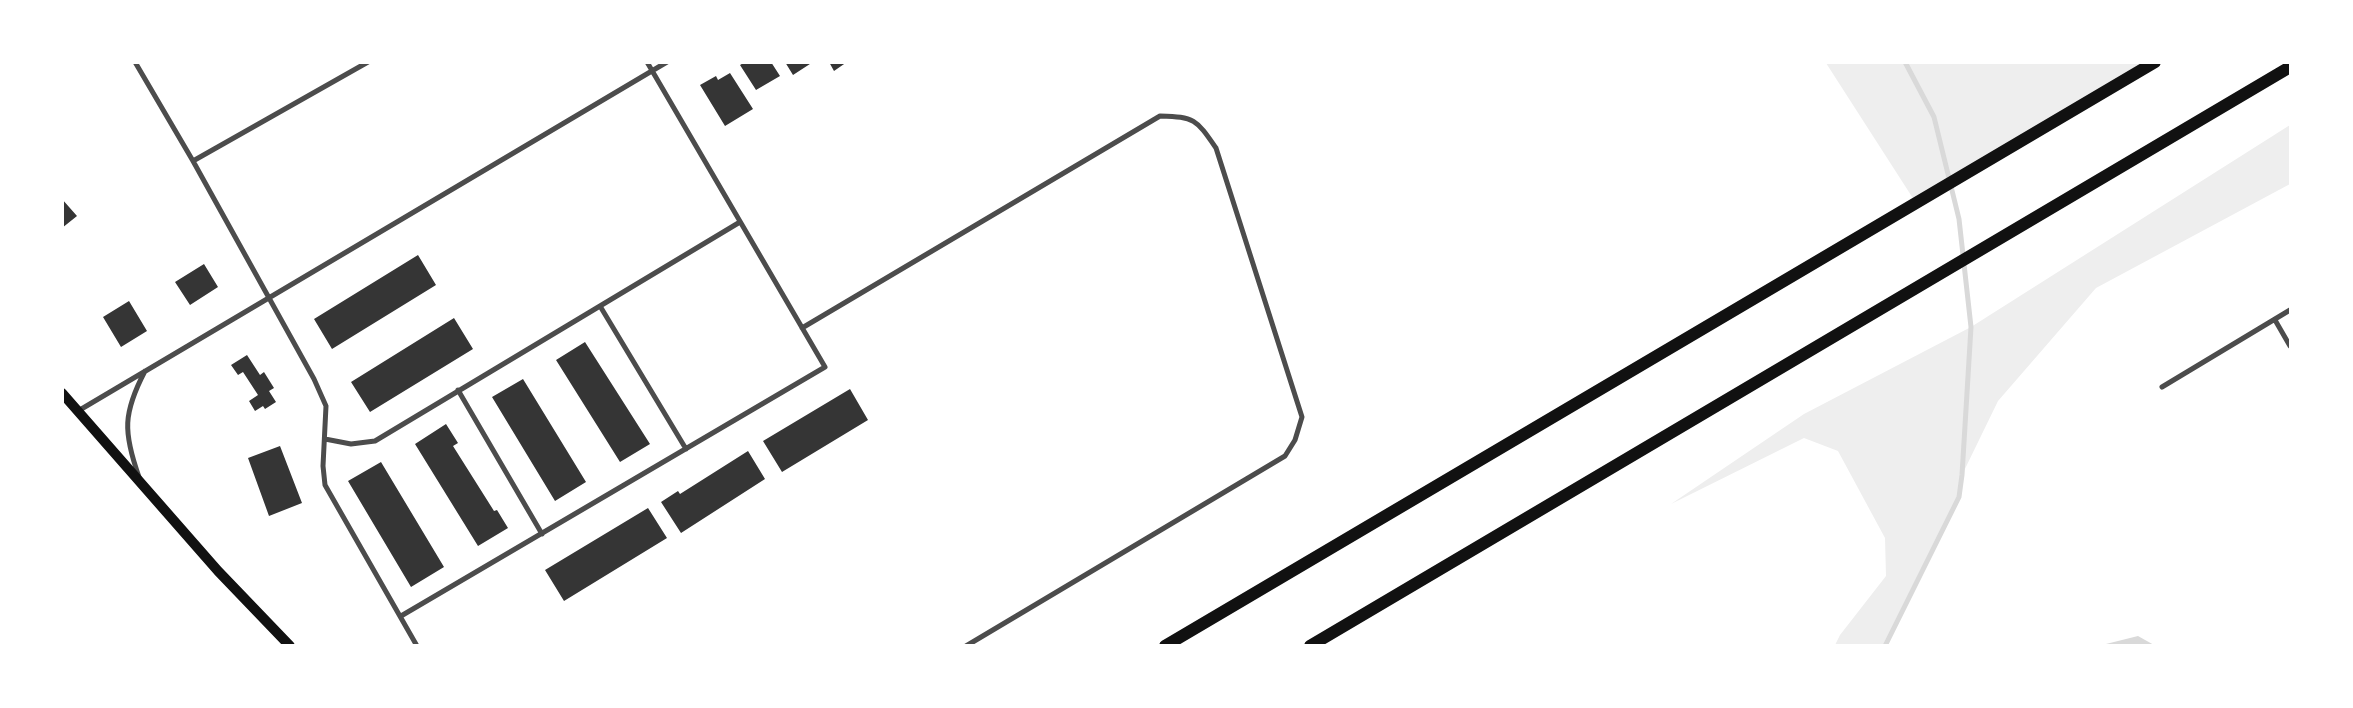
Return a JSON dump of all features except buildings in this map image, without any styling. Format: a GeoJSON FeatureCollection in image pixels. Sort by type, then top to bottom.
{"type":"FeatureCollection","features":[{"type":"Feature","properties":{"kind":"highway"},"geometry":{"type":"LineString","coordinates":[[1165,646],[2155,62]]}},
{"type":"Feature","properties":{"kind":"highway"},"geometry":{"type":"LineString","coordinates":[[1310,646],[2290,67]]}},
{"type":"Feature","properties":{"kind":"main road"},"geometry":{"type":"LineString","coordinates":[[62,393],[218,571],[290,646]]}},
{"type":"Feature","properties":{"kind":"street"},"geometry":{"type":"LineString","coordinates":[[135,62],[194,161],[314,378],[326,406],[326,439],[323,466],[325,485],[417,646]]}},
{"type":"Feature","properties":{"kind":"street"},"geometry":{"type":"LineString","coordinates":[[194,161],[368,62]]}},
{"type":"Feature","properties":{"kind":"street"},"geometry":{"type":"LineString","coordinates":[[401,616],[824,367],[647,62]]}},
{"type":"Feature","properties":{"kind":"street"},"geometry":{"type":"LineString","coordinates":[[78,411],[667,62]]}},
{"type":"Feature","properties":{"kind":"street"},"geometry":{"type":"LineString","coordinates":[[802,328],[1160,116],[1186,116],[1202,126],[1216,148],[1302,418],[1295,440],[1284,456],[966,646]]}},
{"type":"Feature","properties":{"kind":"street"},"geometry":{"type":"LineString","coordinates":[[326,439],[351,444],[375,441],[740,222]]}},
{"type":"Feature","properties":{"kind":"street"},"geometry":{"type":"LineString","coordinates":[[600,306],[686,449]]}},
{"type":"Feature","properties":{"kind":"street"},"geometry":{"type":"LineString","coordinates":[[2162,387],[2290,310]]}},
{"type":"Feature","properties":{"kind":"street"},"geometry":{"type":"LineString","coordinates":[[2275,320],[2290,346]]}},
{"type":"Feature","properties":{"kind":"street"},"geometry":{"type":"LineString","coordinates":[[142,485],[127,440],[127,414],[133,394],[146,370]]}},
{"type":"Feature","properties":{"kind":"street"},"geometry":{"type":"LineString","coordinates":[[458,390],[542,534]]}},
{"type":"Feature","properties":{"kind":"shaded area"},"geometry":{"type":"Polygon","coordinates":[[[1826,63],[2155,63],[1916,203],[1826,63]]]}},
{"type":"Feature","properties":{"kind":"shaded area"},"geometry":{"type":"Polygon","coordinates":[[[2290,125],[2290,184],[2096,288],[1998,401],[1962,475],[1959,497],[1885,645],[1835,645],[1840,635],[1886,576],[1885,538],[1838,451],[1804,438],[1671,504],[1804,414],[1971,327],[2290,125]]]}},
{"type":"Feature","properties":{"kind":"shaded area"},"geometry":{"type":"Polygon","coordinates":[[[2138,636],[2154,645],[2102,645],[2138,636]]]}},
{"type":"Feature","properties":{"kind":"waterway"},"geometry":{"type":"LineString","coordinates":[[1885,646],[1959,497],[1971,327],[1959,219],[1934,117],[1905,62]]}}]}
